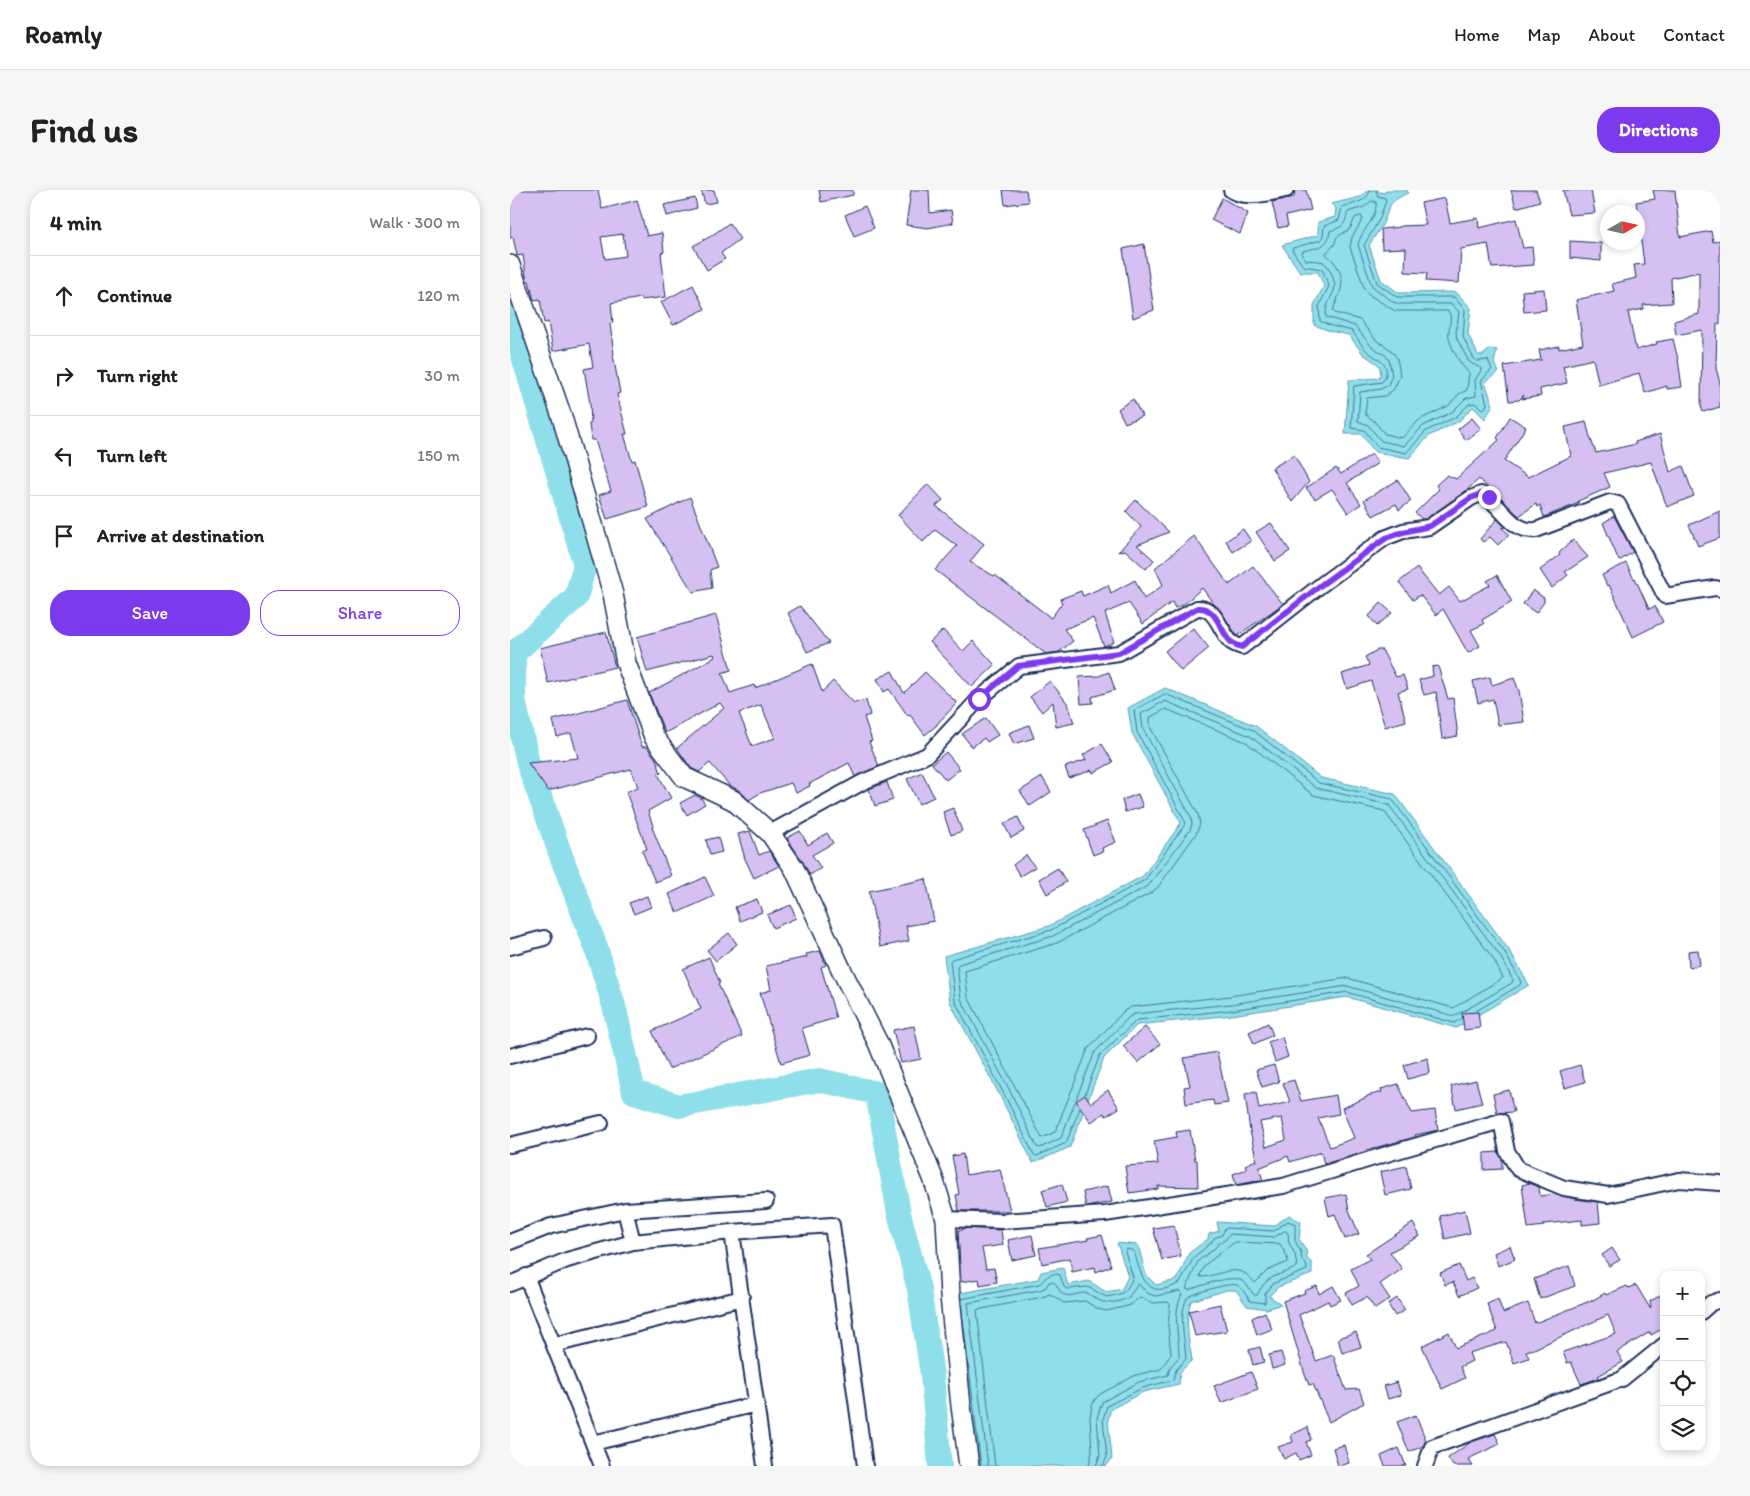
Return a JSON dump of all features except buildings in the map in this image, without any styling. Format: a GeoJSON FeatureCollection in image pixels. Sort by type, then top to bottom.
{"type":"FeatureCollection","features":[{"type":"Feature","properties":{"kind":"street"},"geometry":{"type":"LineString","coordinates":[[1231,190],[1252,194],[1286,190]]}},
{"type":"Feature","properties":{"kind":"street"},"geometry":{"type":"LineString","coordinates":[[510,266],[562,417],[613,594],[626,663],[654,737],[684,777],[734,800],[770,833],[794,868],[878,1043],[933,1178],[946,1219],[950,1296],[961,1406],[970,1466]]}},
{"type":"Feature","properties":{"kind":"street"},"geometry":{"type":"LineString","coordinates":[[770,833],[863,782],[927,755],[979,699],[1018,666],[1119,653],[1197,608],[1203,607],[1209,610],[1232,643],[1242,647],[1321,585],[1386,538],[1430,526],[1471,498],[1481,494],[1489,497],[1518,528],[1527,531],[1536,530],[1610,502],[1618,504],[1665,596],[1715,588],[1720,589]]}},
{"type":"Feature","properties":{"kind":"street"},"geometry":{"type":"LineString","coordinates":[[510,947],[544,938]]}},
{"type":"Feature","properties":{"kind":"street"},"geometry":{"type":"LineString","coordinates":[[510,1056],[587,1036]]}},
{"type":"Feature","properties":{"kind":"street"},"geometry":{"type":"LineString","coordinates":[[946,1219],[1002,1221],[1105,1214],[1283,1186],[1501,1121],[1507,1151],[1518,1169],[1564,1188],[1608,1195],[1679,1180],[1720,1183]]}},
{"type":"Feature","properties":{"kind":"street"},"geometry":{"type":"LineString","coordinates":[[510,1145],[601,1123]]}},
{"type":"Feature","properties":{"kind":"street"},"geometry":{"type":"LineString","coordinates":[[511,1238],[551,1226],[625,1210],[766,1201]]}},
{"type":"Feature","properties":{"kind":"street"},"geometry":{"type":"LineString","coordinates":[[625,1210],[633,1242]]}},
{"type":"Feature","properties":{"kind":"street"},"geometry":{"type":"LineString","coordinates":[[510,1284],[567,1260],[633,1242],[732,1232],[832,1225],[865,1466]]}},
{"type":"Feature","properties":{"kind":"street"},"geometry":{"type":"LineString","coordinates":[[732,1232],[765,1466]]}},
{"type":"Feature","properties":{"kind":"street"},"geometry":{"type":"LineString","coordinates":[[526,1276],[602,1466]]}},
{"type":"Feature","properties":{"kind":"street"},"geometry":{"type":"LineString","coordinates":[[554,1345],[742,1298]]}},
{"type":"Feature","properties":{"kind":"street"},"geometry":{"type":"LineString","coordinates":[[1705,1308],[1711,1303],[1720,1300]]}},
{"type":"Feature","properties":{"kind":"street"},"geometry":{"type":"LineString","coordinates":[[1425,1466],[1432,1448],[1622,1379],[1660,1348]]}},
{"type":"Feature","properties":{"kind":"street"},"geometry":{"type":"LineString","coordinates":[[593,1443],[757,1404]]}},
{"type":"Feature","properties":{"kind":"water"},"geometry":{"type":"Polygon","coordinates":[[[1368,190],[1378,190],[1385,193],[1386,190],[1407,190],[1408,193],[1391,204],[1382,224],[1369,245],[1381,280],[1399,293],[1456,292],[1471,308],[1468,334],[1478,355],[1483,355],[1490,349],[1497,350],[1494,363],[1499,372],[1485,382],[1493,405],[1485,419],[1473,407],[1459,421],[1429,436],[1409,458],[1375,452],[1361,434],[1345,434],[1349,380],[1379,378],[1381,373],[1379,365],[1363,354],[1349,335],[1314,325],[1314,305],[1324,286],[1318,272],[1300,272],[1282,245],[1318,235],[1318,222],[1335,217],[1336,208],[1331,204],[1360,197],[1368,190]]]}},
{"type":"Feature","properties":{"kind":"water"},"geometry":{"type":"Polygon","coordinates":[[[1165,688],[1256,726],[1321,778],[1395,794],[1509,950],[1529,985],[1456,1028],[1347,997],[1232,1015],[1137,1025],[1104,1058],[1070,1147],[1033,1163],[950,1002],[944,956],[1049,926],[1143,876],[1181,823],[1132,733],[1128,708],[1165,688]]]}},
{"type":"Feature","properties":{"kind":"water"},"geometry":{"type":"Polygon","coordinates":[[[1289,1215],[1301,1222],[1299,1239],[1306,1250],[1307,1259],[1312,1263],[1312,1274],[1278,1287],[1269,1296],[1281,1304],[1267,1309],[1247,1306],[1236,1290],[1227,1290],[1191,1301],[1187,1323],[1192,1360],[1180,1372],[1179,1384],[1143,1392],[1111,1409],[1108,1419],[1112,1459],[1106,1466],[977,1466],[955,1294],[1038,1279],[1041,1272],[1063,1268],[1068,1285],[1089,1281],[1106,1292],[1122,1289],[1128,1276],[1117,1243],[1138,1245],[1146,1275],[1156,1285],[1177,1280],[1189,1253],[1208,1239],[1209,1234],[1219,1231],[1217,1222],[1274,1226],[1289,1215]]]}},
{"type":"Feature","properties":{"kind":"waterway"},"geometry":{"type":"LineString","coordinates":[[510,312],[585,565],[576,597],[514,653],[514,700],[528,763],[596,947],[614,1006],[634,1092],[679,1106],[819,1080],[877,1093],[899,1213],[919,1289],[932,1375],[940,1466]]}},
{"type":"Feature","properties":{"kind":"route"},"geometry":{"type":"LineString","coordinates":[[979,699],[1018,666],[1119,653],[1197,608],[1203,607],[1209,610],[1232,643],[1242,647],[1321,585],[1386,538],[1430,526],[1471,498],[1481,494],[1489,497]]}}]}
